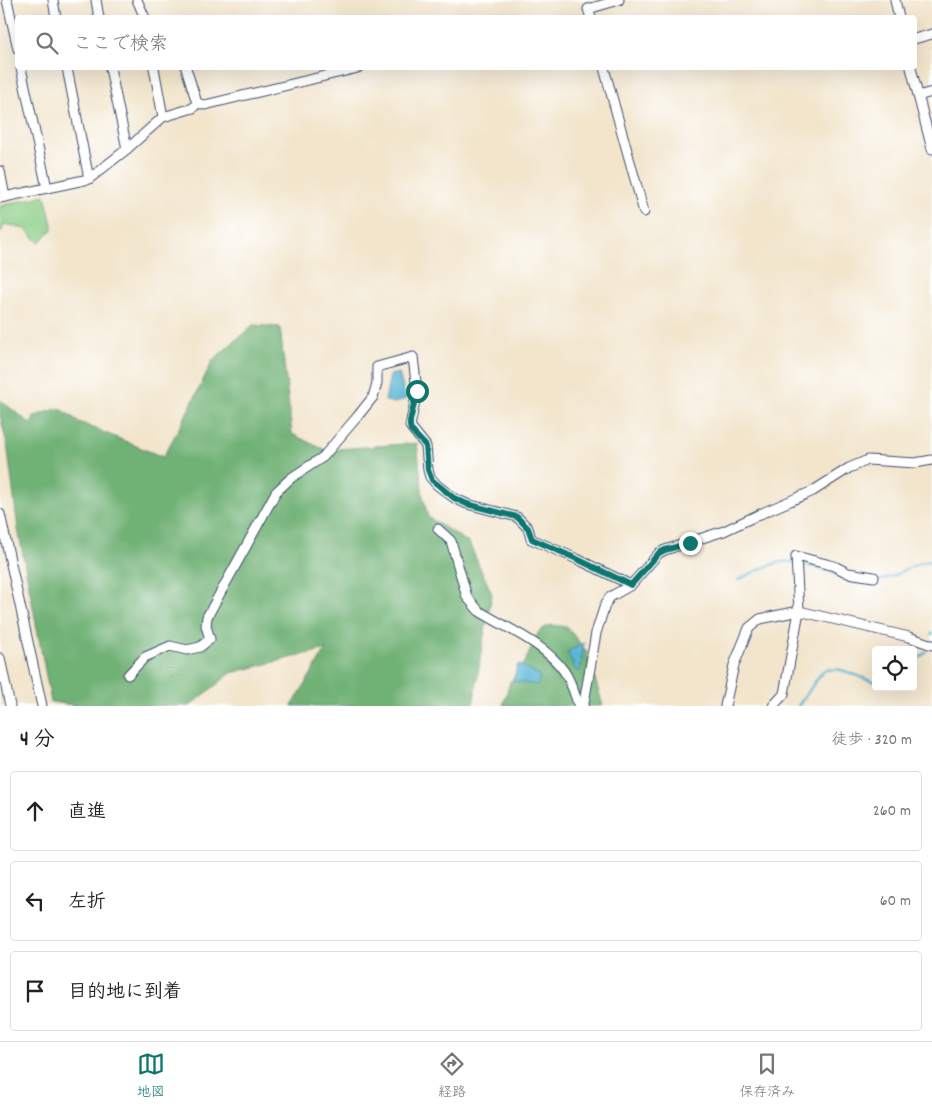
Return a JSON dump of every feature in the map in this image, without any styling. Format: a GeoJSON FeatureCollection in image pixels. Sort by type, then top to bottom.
{"type":"FeatureCollection","features":[{"type":"Feature","properties":{"kind":"street"},"geometry":{"type":"LineString","coordinates":[[7,0],[15,36]]}},
{"type":"Feature","properties":{"kind":"street"},"geometry":{"type":"LineString","coordinates":[[53,0],[56,15]]}},
{"type":"Feature","properties":{"kind":"street"},"geometry":{"type":"LineString","coordinates":[[96,0],[98,15]]}},
{"type":"Feature","properties":{"kind":"street"},"geometry":{"type":"LineString","coordinates":[[137,0],[143,15]]}},
{"type":"Feature","properties":{"kind":"street"},"geometry":{"type":"LineString","coordinates":[[589,15],[588,9],[619,0]]}},
{"type":"Feature","properties":{"kind":"street"},"geometry":{"type":"LineString","coordinates":[[894,0],[898,15]]}},
{"type":"Feature","properties":{"kind":"street"},"geometry":{"type":"LineString","coordinates":[[917,37],[932,34]]}},
{"type":"Feature","properties":{"kind":"street"},"geometry":{"type":"LineString","coordinates":[[21,70],[47,188]]}},
{"type":"Feature","properties":{"kind":"street"},"geometry":{"type":"LineString","coordinates":[[67,70],[90,179]]}},
{"type":"Feature","properties":{"kind":"street"},"geometry":{"type":"LineString","coordinates":[[110,70],[127,149]]}},
{"type":"Feature","properties":{"kind":"street"},"geometry":{"type":"LineString","coordinates":[[154,70],[163,117]]}},
{"type":"Feature","properties":{"kind":"street"},"geometry":{"type":"LineString","coordinates":[[187,70],[197,104]]}},
{"type":"Feature","properties":{"kind":"street"},"geometry":{"type":"LineString","coordinates":[[197,104],[205,105],[350,70]]}},
{"type":"Feature","properties":{"kind":"street"},"geometry":{"type":"LineString","coordinates":[[605,70],[644,212]]}},
{"type":"Feature","properties":{"kind":"street"},"geometry":{"type":"LineString","coordinates":[[912,70],[931,138],[932,149]]}},
{"type":"Feature","properties":{"kind":"street"},"geometry":{"type":"LineString","coordinates":[[918,96],[932,92]]}},
{"type":"Feature","properties":{"kind":"street"},"geometry":{"type":"LineString","coordinates":[[0,171],[3,198],[90,179],[163,117],[193,108],[197,104]]}},
{"type":"Feature","properties":{"kind":"street"},"geometry":{"type":"LineString","coordinates":[[128,675],[145,657],[170,646],[187,650],[200,647],[210,639],[206,626],[207,617],[276,492],[291,478],[323,458],[357,417],[373,397],[377,383],[377,367],[413,357],[417,391],[410,426],[411,430],[426,446],[428,470],[432,480],[454,498],[467,504],[517,517],[528,528],[532,539],[631,585]]}},
{"type":"Feature","properties":{"kind":"street"},"geometry":{"type":"LineString","coordinates":[[438,529],[450,541],[466,597],[472,605],[480,612],[540,647],[553,658],[565,672],[579,706],[584,703],[596,633],[605,605],[610,597],[631,585],[659,553],[724,532],[813,491],[849,468],[868,460],[916,463],[932,460]]}},
{"type":"Feature","properties":{"kind":"street"},"geometry":{"type":"LineString","coordinates":[[0,514],[42,706]]}},
{"type":"Feature","properties":{"kind":"street"},"geometry":{"type":"LineString","coordinates":[[773,706],[784,694],[799,611],[796,556],[834,566],[848,573],[874,577]]}},
{"type":"Feature","properties":{"kind":"street"},"geometry":{"type":"LineString","coordinates":[[725,706],[734,665],[749,628],[760,619],[799,611],[909,637],[932,645]]}},
{"type":"Feature","properties":{"kind":"street"},"geometry":{"type":"LineString","coordinates":[[0,658],[10,706]]}},
{"type":"Feature","properties":{"kind":"green space"},"geometry":{"type":"Polygon","coordinates":[[[45,195],[53,229],[39,243],[25,229],[5,224],[0,233],[0,206],[45,195]]]}},
{"type":"Feature","properties":{"kind":"green space"},"geometry":{"type":"Polygon","coordinates":[[[253,325],[280,327],[292,434],[325,450],[417,443],[423,497],[428,517],[469,543],[492,594],[473,706],[292,706],[326,649],[231,673],[190,706],[79,706],[51,702],[18,529],[7,444],[0,416],[0,400],[31,424],[35,416],[60,408],[79,422],[163,457],[213,360],[253,325]]]}},
{"type":"Feature","properties":{"kind":"green space"},"geometry":{"type":"Polygon","coordinates":[[[552,625],[567,627],[587,652],[603,706],[503,706],[510,682],[525,662],[538,633],[552,625]]]}},
{"type":"Feature","properties":{"kind":"water"},"geometry":{"type":"Polygon","coordinates":[[[399,373],[406,399],[395,403],[385,401],[390,375],[399,373]]]}},
{"type":"Feature","properties":{"kind":"water"},"geometry":{"type":"Polygon","coordinates":[[[584,643],[580,671],[576,671],[567,652],[584,643]]]}},
{"type":"Feature","properties":{"kind":"water"},"geometry":{"type":"Polygon","coordinates":[[[518,664],[540,676],[537,685],[513,681],[518,664]]]}},
{"type":"Feature","properties":{"kind":"waterway"},"geometry":{"type":"LineString","coordinates":[[738,580],[770,565],[789,562],[819,569],[857,582],[872,582],[888,578],[920,563],[932,561]]}},
{"type":"Feature","properties":{"kind":"waterway"},"geometry":{"type":"LineString","coordinates":[[917,660],[926,652]]}},
{"type":"Feature","properties":{"kind":"waterway"},"geometry":{"type":"LineString","coordinates":[[798,706],[823,671],[836,669],[872,681]]}},
{"type":"Feature","properties":{"kind":"route"},"geometry":{"type":"LineString","coordinates":[[417,391],[416,402],[410,421],[411,430],[425,443],[430,477],[454,498],[467,504],[517,517],[528,528],[532,539],[631,585],[659,553],[690,543]]}}]}
